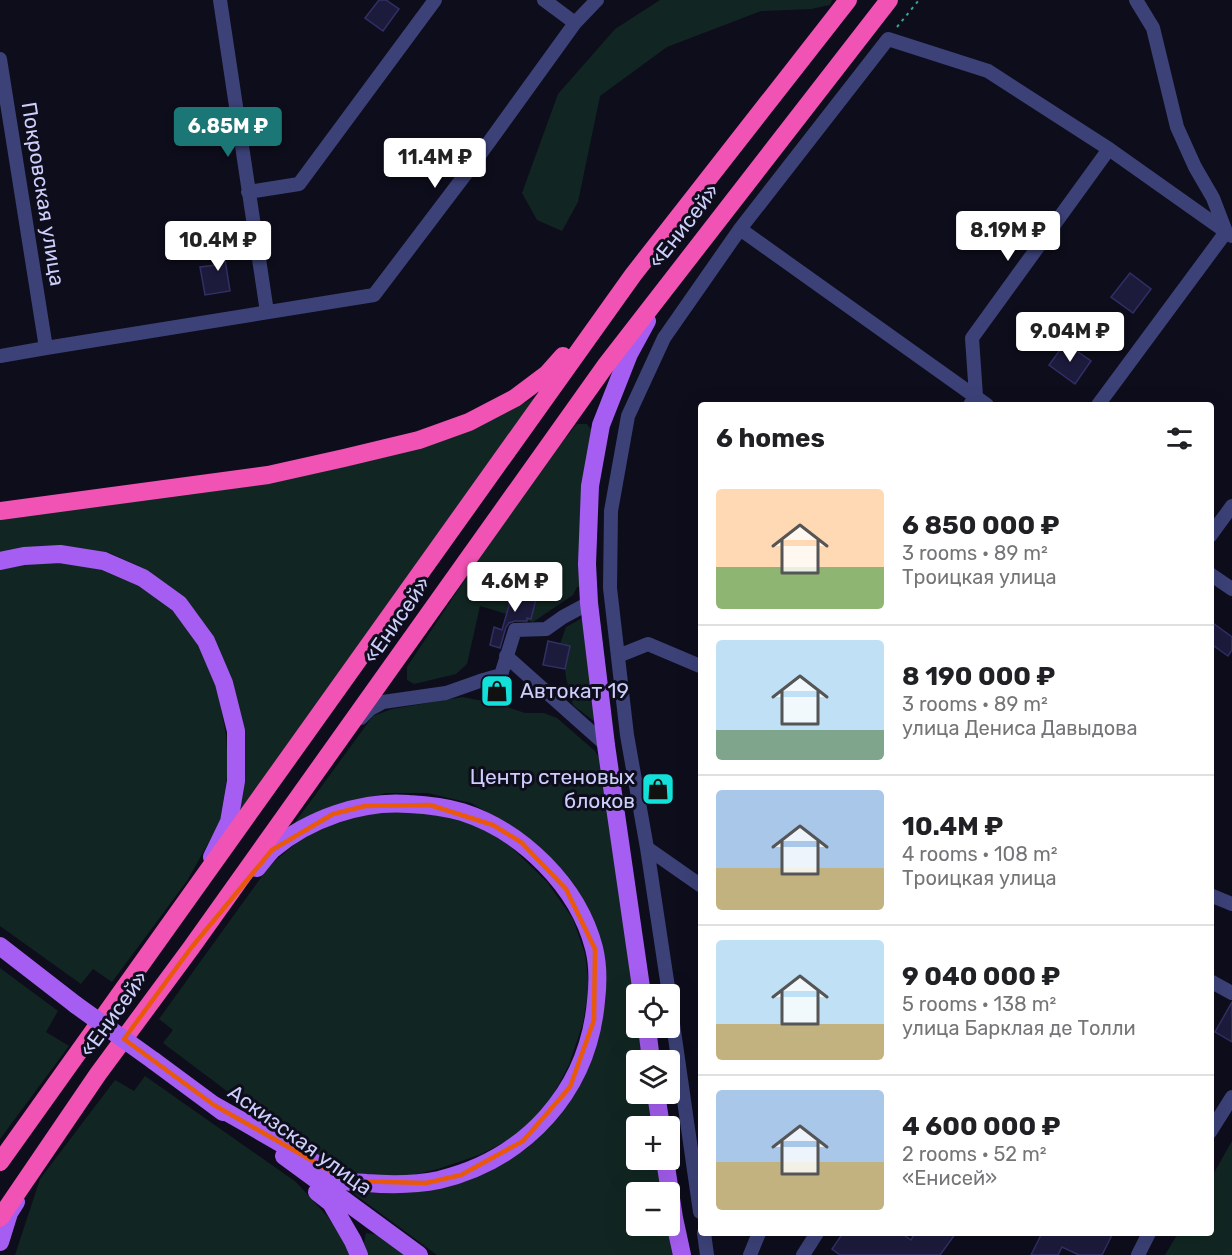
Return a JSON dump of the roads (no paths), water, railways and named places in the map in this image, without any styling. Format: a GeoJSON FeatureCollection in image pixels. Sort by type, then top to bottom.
{"type":"FeatureCollection","features":[{"type":"Feature","properties":{"kind":"highway","name":"«Енисей»"},"geometry":{"type":"LineString","coordinates":[[0,1160],[197,888],[633,275],[848,0]]}},
{"type":"Feature","properties":{"kind":"highway","name":"«Енисей»"},"geometry":{"type":"LineString","coordinates":[[0,1218],[98,1074],[191,948],[606,365],[888,0]]}},
{"type":"Feature","properties":{"kind":"highway"},"geometry":{"type":"LineString","coordinates":[[0,511],[268,474],[419,440],[470,422],[515,398],[548,374],[633,275]]}},
{"type":"Feature","properties":{"kind":"main road"},"geometry":{"type":"LineString","coordinates":[[641,984],[606,745],[589,603],[587,564],[590,486],[601,425],[629,354],[669,282]]}},
{"type":"Feature","properties":{"kind":"main road"},"geometry":{"type":"LineString","coordinates":[[0,561],[24,556],[60,554],[104,561],[143,578],[179,604],[206,641],[224,683],[236,731],[236,781],[229,822],[197,888]]}},
{"type":"Feature","properties":{"kind":"main road"},"geometry":{"type":"LineString","coordinates":[[191,948],[272,850],[297,833],[333,814],[365,806],[398,803],[430,805],[462,813],[493,825],[521,842],[545,864],[566,890],[583,918],[594,949],[598,984],[594,1020],[585,1054],[570,1087],[549,1116],[523,1141],[493,1161],[460,1175],[426,1183],[390,1185],[348,1181],[214,1106]]}},
{"type":"Feature","properties":{"kind":"main road","name":"Аскизская улица"},"geometry":{"type":"LineString","coordinates":[[0,946],[76,1005],[419,1255]]}},
{"type":"Feature","properties":{"kind":"main road"},"geometry":{"type":"LineString","coordinates":[[214,1106],[331,1203],[353,1241],[358,1255]]}},
{"type":"Feature","properties":{"kind":"main road"},"geometry":{"type":"LineString","coordinates":[[0,1242],[9,1214],[46,1151]]}},
{"type":"Feature","properties":{"kind":"main road"},"geometry":{"type":"LineString","coordinates":[[667,1170],[682,1255]]}},
{"type":"Feature","properties":{"kind":"street"},"geometry":{"type":"LineString","coordinates":[[220,0],[267,312]]}},
{"type":"Feature","properties":{"kind":"street"},"geometry":{"type":"LineString","coordinates":[[248,192],[299,184],[435,0]]}},
{"type":"Feature","properties":{"kind":"street"},"geometry":{"type":"LineString","coordinates":[[544,0],[575,22]]}},
{"type":"Feature","properties":{"kind":"street"},"geometry":{"type":"LineString","coordinates":[[0,356],[45,341],[267,312],[374,295],[471,167],[575,22],[597,0]]}},
{"type":"Feature","properties":{"kind":"street"},"geometry":{"type":"LineString","coordinates":[[1136,0],[1153,28],[1178,127],[1195,167],[1213,198],[1229,234]]}},
{"type":"Feature","properties":{"kind":"street"},"geometry":{"type":"LineString","coordinates":[[667,984],[648,848],[627,735],[610,588],[611,511],[628,416],[664,338],[740,229],[888,39],[988,71],[1109,149],[1229,234]]}},
{"type":"Feature","properties":{"kind":"street","name":"Покровская улица"},"geometry":{"type":"LineString","coordinates":[[0,59],[45,341]]}},
{"type":"Feature","properties":{"kind":"street"},"geometry":{"type":"LineString","coordinates":[[973,401],[972,338],[1109,149]]}},
{"type":"Feature","properties":{"kind":"street"},"geometry":{"type":"LineString","coordinates":[[740,229],[973,401]]}},
{"type":"Feature","properties":{"kind":"street"},"geometry":{"type":"LineString","coordinates":[[1100,402],[1229,234]]}},
{"type":"Feature","properties":{"kind":"street"},"geometry":{"type":"LineString","coordinates":[[1214,531],[1232,506]]}},
{"type":"Feature","properties":{"kind":"street"},"geometry":{"type":"LineString","coordinates":[[1214,577],[1232,589]]}},
{"type":"Feature","properties":{"kind":"street"},"geometry":{"type":"LineString","coordinates":[[346,731],[370,709],[383,702],[446,693],[501,675],[514,630],[546,629],[589,603]]}},
{"type":"Feature","properties":{"kind":"street"},"geometry":{"type":"LineString","coordinates":[[618,656],[648,644],[698,665]]}},
{"type":"Feature","properties":{"kind":"street"},"geometry":{"type":"LineString","coordinates":[[506,656],[606,745]]}},
{"type":"Feature","properties":{"kind":"street"},"geometry":{"type":"LineString","coordinates":[[648,848],[698,884]]}},
{"type":"Feature","properties":{"kind":"street"},"geometry":{"type":"LineString","coordinates":[[1214,897],[1232,904]]}},
{"type":"Feature","properties":{"kind":"street"},"geometry":{"type":"LineString","coordinates":[[1214,983],[1232,993]]}},
{"type":"Feature","properties":{"kind":"street"},"geometry":{"type":"LineString","coordinates":[[675,1038],[698,1198]]}},
{"type":"Feature","properties":{"kind":"street"},"geometry":{"type":"LineString","coordinates":[[1214,1126],[1232,1097]]}},
{"type":"Feature","properties":{"kind":"street"},"geometry":{"type":"LineString","coordinates":[[704,1236],[707,1255]]}},
{"type":"Feature","properties":{"kind":"street"},"geometry":{"type":"LineString","coordinates":[[750,1255],[758,1236]]}},
{"type":"Feature","properties":{"kind":"street"},"geometry":{"type":"LineString","coordinates":[[803,1255],[816,1236]]}},
{"type":"Feature","properties":{"kind":"street"},"geometry":{"type":"LineString","coordinates":[[1138,1255],[1148,1236]]}},
{"type":"Feature","properties":{"kind":"place","name":"Автокат 19"},"geometry":{"type":"Point","coordinates":[497,691]}},
{"type":"Feature","properties":{"kind":"place","name":"Центр стеновых блоков"},"geometry":{"type":"Point","coordinates":[658,789]}}]}
